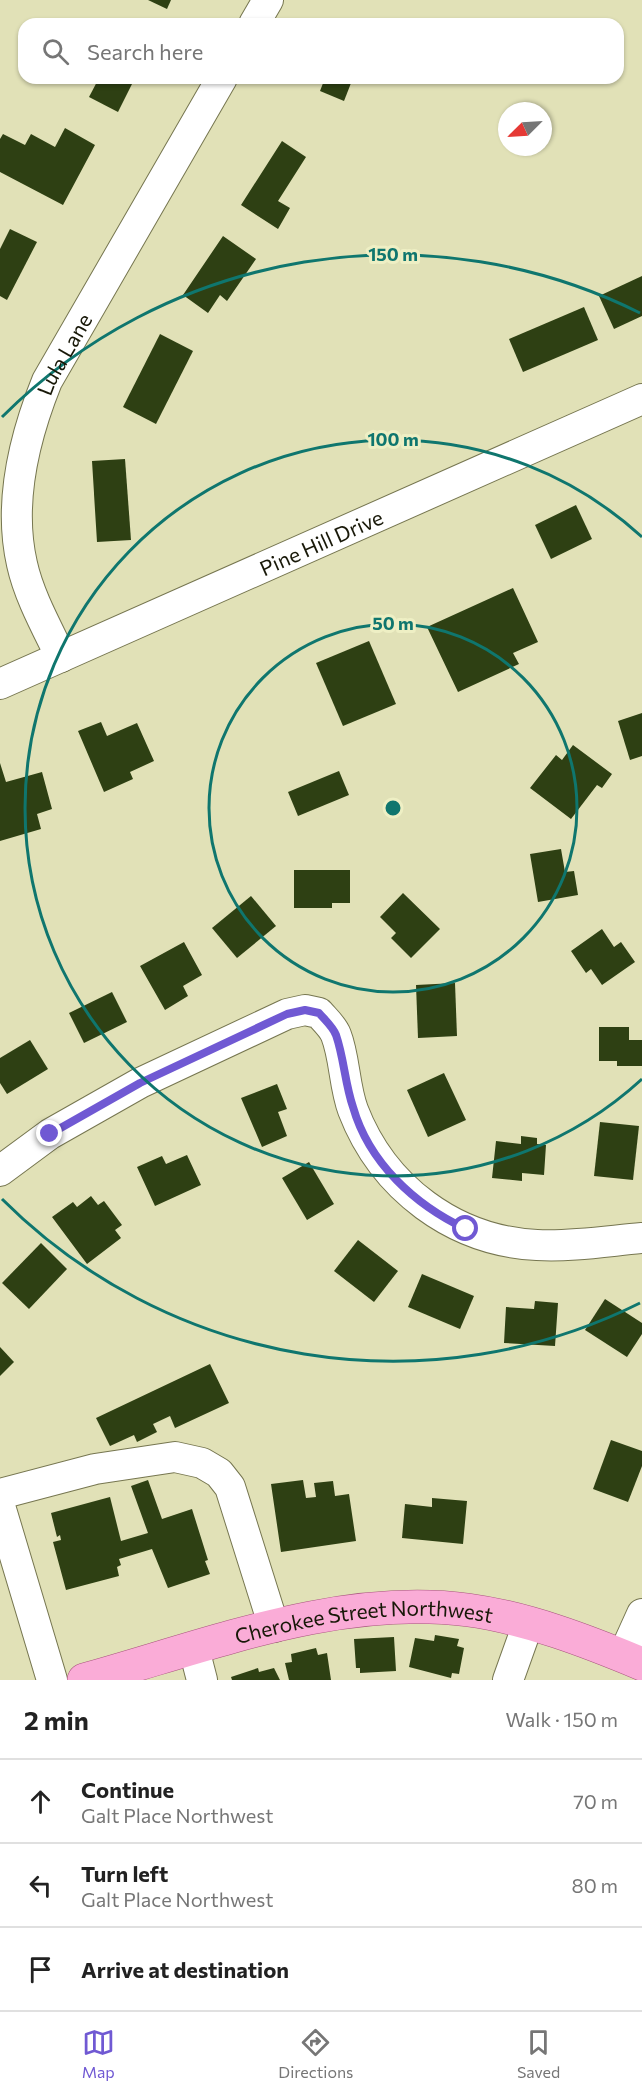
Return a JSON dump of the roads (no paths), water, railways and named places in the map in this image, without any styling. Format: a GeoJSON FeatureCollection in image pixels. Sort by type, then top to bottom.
{"type":"FeatureCollection","features":[{"type":"Feature","properties":{"kind":"main road","name":"Cherokee Street Northwest"},"geometry":{"type":"LineString","coordinates":[[84,1680],[198,1665],[274,1627],[351,1611],[396,1606],[467,1610],[528,1623],[632,1660]]}},
{"type":"Feature","properties":{"kind":"street"},"geometry":{"type":"LineString","coordinates":[[258,18],[268,0]]}},
{"type":"Feature","properties":{"kind":"street","name":"Lula Lane"},"geometry":{"type":"LineString","coordinates":[[61,657],[22,564],[17,522],[19,475],[31,420],[46,381],[219,84]]}},
{"type":"Feature","properties":{"kind":"street","name":"Pine Hill Drive"},"geometry":{"type":"LineString","coordinates":[[0,684],[642,399]]}},
{"type":"Feature","properties":{"kind":"street"},"geometry":{"type":"LineString","coordinates":[[0,1171],[50,1134],[140,1083],[287,1014],[305,1010],[319,1013],[336,1034],[353,1110],[371,1148],[395,1179],[438,1216],[493,1239],[538,1245],[642,1238]]}},
{"type":"Feature","properties":{"kind":"street"},"geometry":{"type":"LineString","coordinates":[[0,1494],[95,1469],[175,1457],[202,1463],[219,1473],[230,1486],[274,1627]]}},
{"type":"Feature","properties":{"kind":"street"},"geometry":{"type":"LineString","coordinates":[[0,1506],[52,1680]]}},
{"type":"Feature","properties":{"kind":"street"},"geometry":{"type":"LineString","coordinates":[[632,1660],[642,1614]]}},
{"type":"Feature","properties":{"kind":"street"},"geometry":{"type":"LineString","coordinates":[[508,1680],[528,1623]]}}]}
